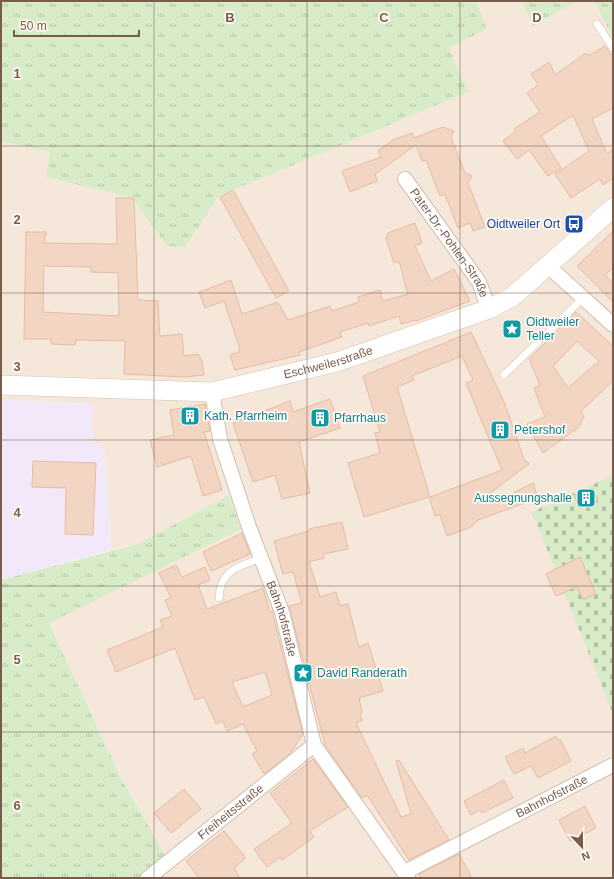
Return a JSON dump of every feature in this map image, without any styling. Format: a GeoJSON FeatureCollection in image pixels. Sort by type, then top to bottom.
{"type":"FeatureCollection","features":[{"type":"Feature","properties":{"kind":"street","name":"Pater-Dr.-Pohlen-Straße"},"geometry":{"type":"LineString","coordinates":[[405,179],[479,282],[489,309]]}},
{"type":"Feature","properties":{"kind":"street","name":"Eschweilerstraße"},"geometry":{"type":"LineString","coordinates":[[1,385],[212,392],[337,362],[489,309],[512,297],[613,208]]}},
{"type":"Feature","properties":{"kind":"street"},"geometry":{"type":"LineString","coordinates":[[548,266],[613,325]]}},
{"type":"Feature","properties":{"kind":"street","name":"Bahnhofstraße"},"geometry":{"type":"LineString","coordinates":[[212,392],[220,439],[261,558],[282,612],[314,746],[406,875],[613,765]]}},
{"type":"Feature","properties":{"kind":"street","name":"Freiheitsstraße"},"geometry":{"type":"LineString","coordinates":[[148,878],[314,746]]}},
{"type":"Feature","properties":{"kind":"lane"},"geometry":{"type":"LineString","coordinates":[[597,24],[613,48]]}},
{"type":"Feature","properties":{"kind":"lane"},"geometry":{"type":"LineString","coordinates":[[504,375],[583,298]]}},
{"type":"Feature","properties":{"kind":"lane"},"geometry":{"type":"LineString","coordinates":[[219,598],[221,582],[227,573],[261,558]]}},
{"type":"Feature","properties":{"kind":"shaded area"},"geometry":{"type":"Polygon","coordinates":[[[476,1],[521,1],[533,26],[577,1],[594,1],[613,38],[613,878],[155,878],[166,856],[122,780],[49,622],[241,529],[229,495],[138,544],[111,550],[105,452],[93,439],[92,404],[1,400],[1,141],[50,152],[47,177],[132,198],[167,246],[185,247],[219,196],[468,92],[449,48],[487,29],[476,1]]]}},
{"type":"Feature","properties":{"kind":"shaded area"},"geometry":{"type":"Polygon","coordinates":[[[1,400],[93,404],[93,439],[105,452],[111,550],[1,580],[1,400]]]}},
{"type":"Feature","properties":{"kind":"green space"},"geometry":{"type":"Polygon","coordinates":[[[1,1],[476,1],[487,29],[449,48],[468,92],[219,196],[185,247],[167,246],[132,198],[46,177],[50,152],[1,141],[1,1]]]}},
{"type":"Feature","properties":{"kind":"green space"},"geometry":{"type":"Polygon","coordinates":[[[521,1],[577,1],[533,26],[521,1]]]}},
{"type":"Feature","properties":{"kind":"green space"},"geometry":{"type":"Polygon","coordinates":[[[594,1],[613,1],[613,38],[594,1]]]}},
{"type":"Feature","properties":{"kind":"green space"},"geometry":{"type":"Polygon","coordinates":[[[613,475],[613,714],[532,512],[613,475]]]}},
{"type":"Feature","properties":{"kind":"green space"},"geometry":{"type":"Polygon","coordinates":[[[229,495],[241,529],[49,623],[122,780],[166,856],[138,878],[1,878],[1,580],[138,544],[229,495]]]}},
{"type":"Feature","properties":{"kind":"building"},"geometry":{"type":"Polygon","coordinates":[[[605,46],[613,57],[613,108],[592,119],[607,154],[613,149],[613,178],[603,185],[600,179],[571,198],[555,174],[589,151],[573,115],[541,136],[561,168],[548,176],[529,150],[517,159],[503,141],[516,131],[514,129],[540,112],[527,93],[538,85],[531,74],[549,62],[555,75],[586,53],[588,56],[605,46]]]}},
{"type":"Feature","properties":{"kind":"building"},"geometry":{"type":"Polygon","coordinates":[[[443,127],[454,131],[451,137],[465,173],[472,176],[468,183],[485,227],[473,231],[470,223],[458,228],[445,194],[440,196],[426,160],[422,161],[416,145],[375,174],[377,181],[350,192],[342,171],[381,157],[378,151],[393,140],[412,133],[414,138],[443,127]]]}},
{"type":"Feature","properties":{"kind":"building"},"geometry":{"type":"Polygon","coordinates":[[[233,190],[289,291],[276,298],[220,197],[233,190]]]}},
{"type":"Feature","properties":{"kind":"building"},"geometry":{"type":"Polygon","coordinates":[[[116,198],[134,198],[138,300],[158,301],[160,336],[182,334],[184,356],[198,354],[202,360],[204,375],[184,377],[124,374],[125,341],[76,340],[75,345],[51,344],[51,339],[24,339],[26,232],[46,232],[44,243],[117,244],[116,198]],[[44,266],[43,312],[119,316],[118,273],[91,272],[91,267],[44,266]]]}},
{"type":"Feature","properties":{"kind":"building"},"geometry":{"type":"Polygon","coordinates":[[[415,223],[422,243],[415,246],[431,281],[454,269],[470,301],[416,321],[401,324],[399,316],[369,326],[368,323],[340,332],[342,337],[299,352],[300,355],[235,370],[230,355],[239,352],[238,350],[240,349],[224,301],[205,308],[199,292],[231,280],[242,314],[278,302],[288,320],[330,306],[332,311],[359,302],[358,297],[380,290],[383,301],[408,294],[399,261],[394,263],[386,239],[388,233],[415,223]]]}},
{"type":"Feature","properties":{"kind":"building"},"geometry":{"type":"Polygon","coordinates":[[[613,231],[613,267],[605,275],[613,283],[613,302],[577,266],[613,231]]]}},
{"type":"Feature","properties":{"kind":"building"},"geometry":{"type":"Polygon","coordinates":[[[576,312],[613,346],[613,381],[581,411],[584,417],[579,427],[543,453],[527,424],[545,417],[534,388],[540,385],[529,359],[576,312]],[[577,341],[553,366],[568,388],[599,361],[577,341]]]}},
{"type":"Feature","properties":{"kind":"building"},"geometry":{"type":"Polygon","coordinates":[[[471,332],[505,404],[525,462],[527,461],[529,464],[490,493],[496,502],[533,483],[538,498],[478,520],[471,527],[447,536],[440,515],[435,516],[429,497],[364,517],[348,463],[380,453],[375,433],[380,432],[363,376],[471,332]],[[462,356],[412,376],[414,380],[397,387],[430,497],[502,470],[466,383],[473,380],[462,356]]]}},
{"type":"Feature","properties":{"kind":"building"},"geometry":{"type":"Polygon","coordinates":[[[330,399],[340,428],[299,442],[310,493],[282,499],[275,475],[253,482],[233,423],[290,401],[293,412],[330,399]]]}},
{"type":"Feature","properties":{"kind":"building"},"geometry":{"type":"Polygon","coordinates":[[[205,404],[210,431],[204,432],[222,490],[203,496],[191,456],[157,467],[150,440],[174,435],[170,410],[205,404]]]}},
{"type":"Feature","properties":{"kind":"building"},"geometry":{"type":"Polygon","coordinates":[[[33,461],[96,463],[93,535],[65,534],[66,488],[32,487],[33,461]]]}},
{"type":"Feature","properties":{"kind":"building","name":"Aussegnungshalle"},"geometry":{"type":"Polygon","coordinates":[[[593,488],[598,501],[579,508],[574,495],[593,488]]]}},
{"type":"Feature","properties":{"kind":"building"},"geometry":{"type":"Polygon","coordinates":[[[342,522],[348,549],[323,554],[324,558],[309,562],[320,597],[336,592],[340,606],[348,604],[359,647],[368,643],[383,691],[359,698],[362,721],[356,723],[401,817],[411,814],[396,761],[399,760],[449,840],[409,860],[367,795],[362,798],[325,745],[289,606],[302,603],[293,572],[283,574],[274,541],[309,531],[309,529],[342,522]]]}},
{"type":"Feature","properties":{"kind":"building"},"geometry":{"type":"Polygon","coordinates":[[[242,533],[250,554],[211,571],[203,552],[242,533]]]}},
{"type":"Feature","properties":{"kind":"building"},"geometry":{"type":"Polygon","coordinates":[[[580,557],[596,594],[583,600],[577,587],[556,596],[546,574],[580,557]]]}},
{"type":"Feature","properties":{"kind":"building"},"geometry":{"type":"Polygon","coordinates":[[[176,565],[182,577],[205,567],[210,580],[198,585],[207,609],[263,588],[270,612],[272,611],[303,734],[290,754],[264,774],[252,754],[257,751],[243,724],[227,731],[223,721],[216,724],[204,697],[195,700],[175,648],[116,672],[107,650],[163,627],[160,620],[172,616],[165,600],[171,598],[159,573],[176,565]],[[265,672],[232,682],[243,707],[272,695],[265,672]]]}},
{"type":"Feature","properties":{"kind":"building"},"geometry":{"type":"Polygon","coordinates":[[[556,736],[558,740],[560,739],[571,761],[538,778],[531,766],[514,774],[505,757],[523,748],[525,753],[556,736]]]}},
{"type":"Feature","properties":{"kind":"building"},"geometry":{"type":"Polygon","coordinates":[[[313,759],[348,807],[310,831],[314,837],[282,860],[280,857],[267,867],[254,849],[292,823],[270,793],[313,759]]]}},
{"type":"Feature","properties":{"kind":"building"},"geometry":{"type":"Polygon","coordinates":[[[504,780],[513,798],[482,813],[480,810],[471,815],[464,801],[504,780]]]}},
{"type":"Feature","properties":{"kind":"building"},"geometry":{"type":"Polygon","coordinates":[[[184,789],[201,809],[171,833],[154,813],[184,789]]]}},
{"type":"Feature","properties":{"kind":"building"},"geometry":{"type":"Polygon","coordinates":[[[585,806],[596,828],[570,841],[559,820],[585,806]]]}},
{"type":"Feature","properties":{"kind":"building"},"geometry":{"type":"Polygon","coordinates":[[[224,831],[246,858],[234,868],[240,878],[199,878],[186,861],[224,831]]]}},
{"type":"Feature","properties":{"kind":"building"},"geometry":{"type":"Polygon","coordinates":[[[459,854],[472,878],[421,878],[419,874],[459,854]]]}},
{"type":"Feature","properties":{"kind":"place","name":"Oidtweiler Ort"},"geometry":{"type":"Point","coordinates":[574,224]}},
{"type":"Feature","properties":{"kind":"place","name":"Oidtweiler Teller"},"geometry":{"type":"Point","coordinates":[512,329]}},
{"type":"Feature","properties":{"kind":"place","name":"Kath. Pfarrheim"},"geometry":{"type":"Point","coordinates":[190,416]}},
{"type":"Feature","properties":{"kind":"place","name":"Pfarrhaus"},"geometry":{"type":"Point","coordinates":[320,418]}},
{"type":"Feature","properties":{"kind":"place","name":"Petershof"},"geometry":{"type":"Point","coordinates":[500,430]}},
{"type":"Feature","properties":{"kind":"place","name":"Aussegnungshalle"},"geometry":{"type":"Point","coordinates":[586,498]}},
{"type":"Feature","properties":{"kind":"place","name":"David Randerath"},"geometry":{"type":"Point","coordinates":[303,673]}}]}
